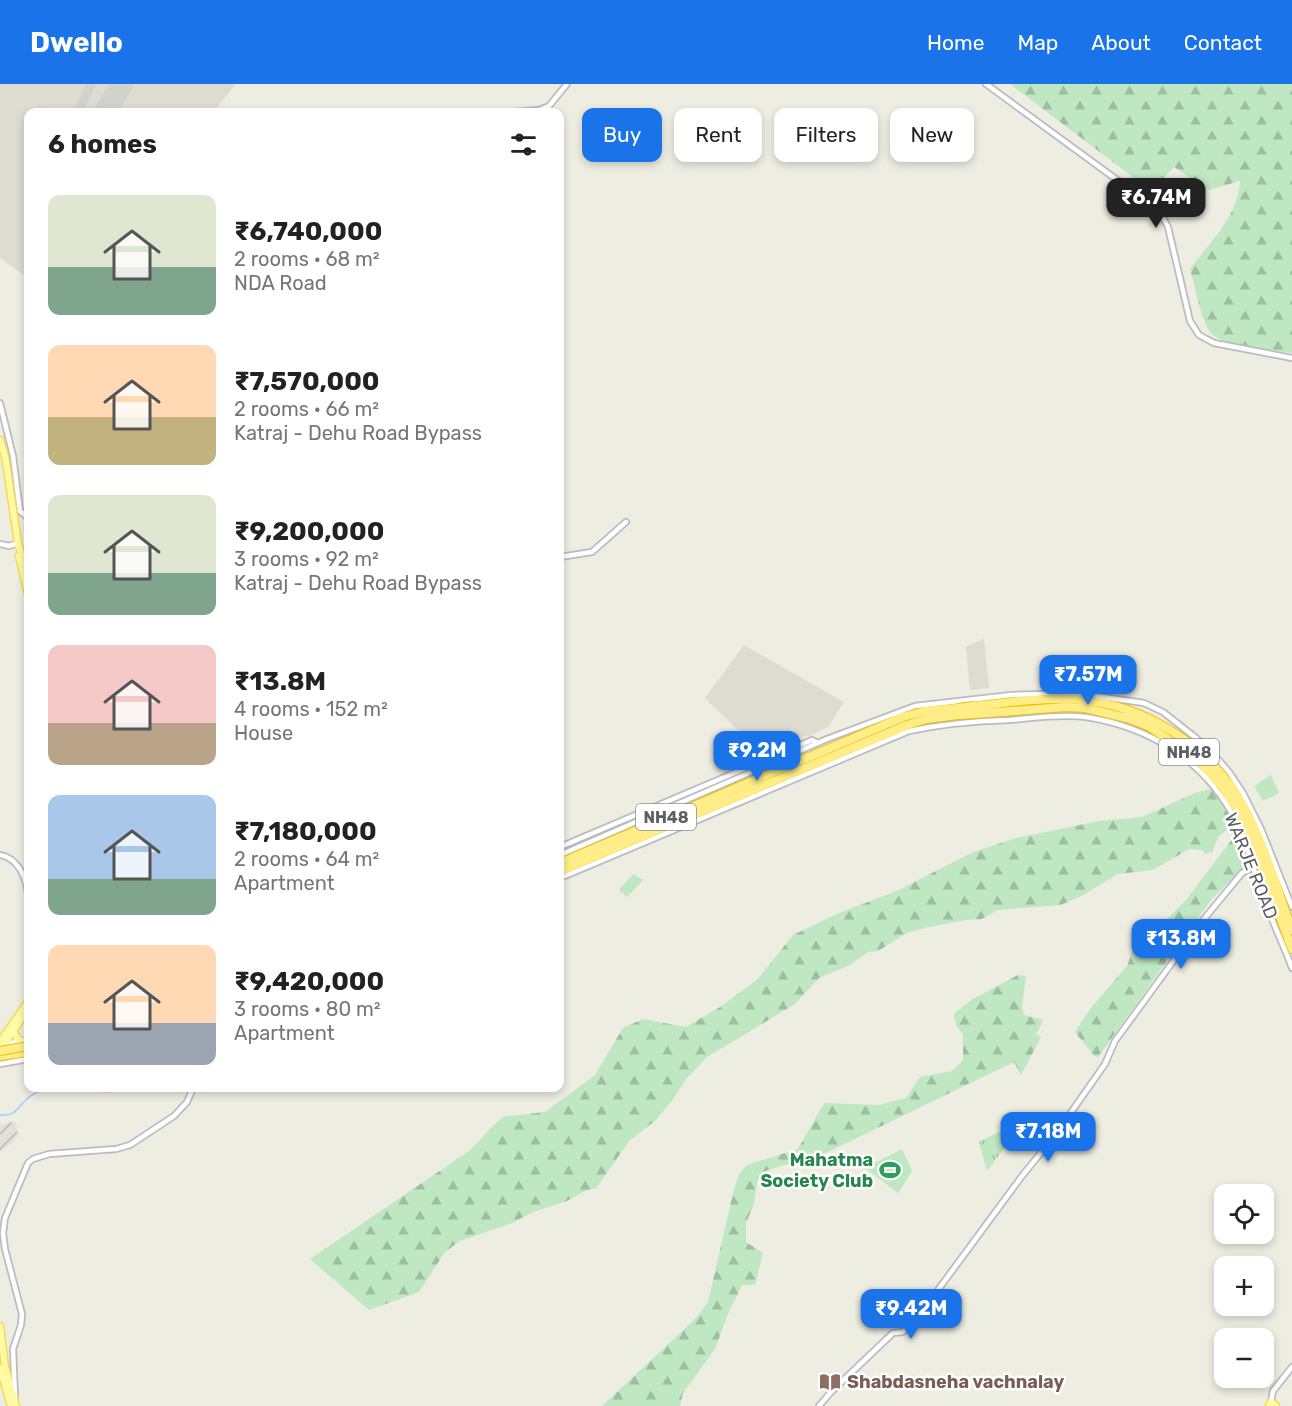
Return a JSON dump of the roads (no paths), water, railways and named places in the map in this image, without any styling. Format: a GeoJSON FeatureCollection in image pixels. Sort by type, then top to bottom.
{"type":"FeatureCollection","features":[{"type":"Feature","properties":{"kind":"highway","name":"NH48"},"geometry":{"type":"LineString","coordinates":[[974,710],[1047,700],[1073,699],[1124,708],[1152,719],[1178,735],[1210,761],[1243,805],[1263,849],[1292,930]]}},
{"type":"Feature","properties":{"kind":"highway","name":"NH48"},"geometry":{"type":"LineString","coordinates":[[564,861],[768,779],[903,717],[925,711],[961,709],[1065,707],[1097,710],[1148,726],[1168,738],[1222,786],[1244,820],[1292,949]]}},
{"type":"Feature","properties":{"kind":"highway"},"geometry":{"type":"LineString","coordinates":[[2,1043],[24,1042]]}},
{"type":"Feature","properties":{"kind":"highway"},"geometry":{"type":"LineString","coordinates":[[0,1056],[24,1053]]}},
{"type":"Feature","properties":{"kind":"main road"},"geometry":{"type":"LineString","coordinates":[[0,440],[5,456],[18,543],[24,564]]}},
{"type":"Feature","properties":{"kind":"main road"},"geometry":{"type":"LineString","coordinates":[[20,553],[24,578]]}},
{"type":"Feature","properties":{"kind":"main road"},"geometry":{"type":"LineString","coordinates":[[2,1043],[24,1008]]}},
{"type":"Feature","properties":{"kind":"main road"},"geometry":{"type":"LineString","coordinates":[[2,1043],[24,1015]]}},
{"type":"Feature","properties":{"kind":"main road"},"geometry":{"type":"LineString","coordinates":[[13,1031],[17,1038],[24,1041]]}},
{"type":"Feature","properties":{"kind":"main road"},"geometry":{"type":"LineString","coordinates":[[0,1326],[5,1367],[13,1404]]}},
{"type":"Feature","properties":{"kind":"main road"},"geometry":{"type":"LineString","coordinates":[[0,1368],[13,1404]]}},
{"type":"Feature","properties":{"kind":"street"},"geometry":{"type":"LineString","coordinates":[[545,108],[567,84]]}},
{"type":"Feature","properties":{"kind":"street"},"geometry":{"type":"LineString","coordinates":[[986,84],[1150,204],[1162,216],[1171,238],[1190,321],[1199,336],[1214,343],[1292,358]]}},
{"type":"Feature","properties":{"kind":"street"},"geometry":{"type":"LineString","coordinates":[[0,403],[13,456],[20,511],[24,514]]}},
{"type":"Feature","properties":{"kind":"street"},"geometry":{"type":"LineString","coordinates":[[564,556],[592,552],[626,522]]}},
{"type":"Feature","properties":{"kind":"street"},"geometry":{"type":"LineString","coordinates":[[0,544],[9,546],[18,543]]}},
{"type":"Feature","properties":{"kind":"street","name":"WARJE ROAD"},"geometry":{"type":"LineString","coordinates":[[564,861],[818,743],[915,706],[961,709],[1075,693],[1144,703],[1163,712],[1196,738],[1234,779],[1261,829],[1292,907]]}},
{"type":"Feature","properties":{"kind":"street"},"geometry":{"type":"LineString","coordinates":[[961,709],[970,722]]}},
{"type":"Feature","properties":{"kind":"street","name":"WARJE ROAD"},"geometry":{"type":"LineString","coordinates":[[961,709],[970,722],[1085,717],[1147,734],[1197,762],[1229,808],[1241,833],[1292,968]]}},
{"type":"Feature","properties":{"kind":"street","name":"WARJE ROAD"},"geometry":{"type":"LineString","coordinates":[[564,876],[909,731],[939,724],[961,709]]}},
{"type":"Feature","properties":{"kind":"street"},"geometry":{"type":"LineString","coordinates":[[564,845],[812,740],[818,743]]}},
{"type":"Feature","properties":{"kind":"street"},"geometry":{"type":"LineString","coordinates":[[0,855],[6,856],[24,875]]}},
{"type":"Feature","properties":{"kind":"street"},"geometry":{"type":"LineString","coordinates":[[821,1404],[893,1333],[903,1332],[918,1317],[1022,1176],[1053,1138],[1105,1064],[1115,1041],[1204,919],[1242,873],[1253,867]]}},
{"type":"Feature","properties":{"kind":"street"},"geometry":{"type":"LineString","coordinates":[[0,1064],[24,1060]]}},
{"type":"Feature","properties":{"kind":"street"},"geometry":{"type":"LineString","coordinates":[[13,1404],[15,1394],[13,1348],[21,1325],[22,1314],[5,1250],[3,1233],[5,1218],[25,1169],[33,1159],[49,1154],[116,1149],[130,1144],[174,1116],[187,1102],[191,1092]]}},
{"type":"Feature","properties":{"kind":"street"},"geometry":{"type":"LineString","coordinates":[[1272,1405],[1273,1391],[1292,1367]]}},
{"type":"Feature","properties":{"kind":"street"},"geometry":{"type":"LineString","coordinates":[[821,1404],[829,1406]]}},
{"type":"Feature","properties":{"kind":"waterway"},"geometry":{"type":"LineString","coordinates":[[0,1115],[17,1110],[30,1096],[38,1092]]}},
{"type":"Feature","properties":{"kind":"place","name":"Mahatma Society Club"},"geometry":{"type":"Point","coordinates":[890,1170]}},
{"type":"Feature","properties":{"kind":"place","name":"Shabdasneha vachnalay"},"geometry":{"type":"Point","coordinates":[830,1382]}}]}
